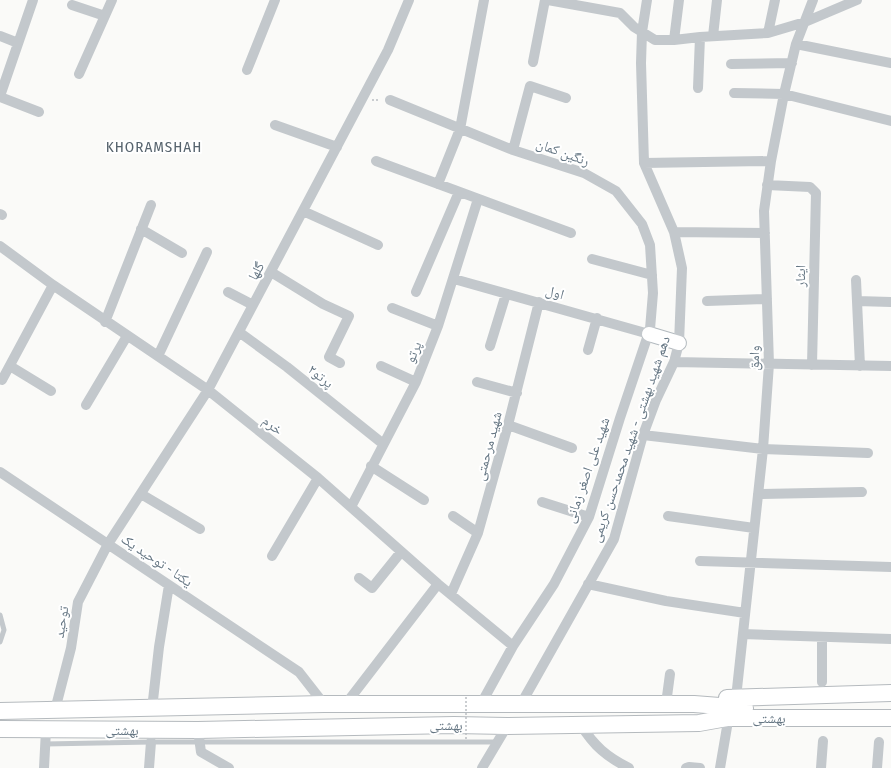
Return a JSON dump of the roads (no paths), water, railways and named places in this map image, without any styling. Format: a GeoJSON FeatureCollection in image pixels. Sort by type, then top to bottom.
{"type":"FeatureCollection","features":[{"type":"Feature","properties":{"kind":"main road"},"geometry":{"type":"LineString","coordinates":[[694,704],[720,698],[891,693]]}},
{"type":"Feature","properties":{"kind":"main road","name":"بهشتی"},"geometry":{"type":"LineString","coordinates":[[0,711],[152,709],[324,704],[694,704],[729,708],[891,709]]}},
{"type":"Feature","properties":{"kind":"main road","name":"بهشتی"},"geometry":{"type":"LineString","coordinates":[[0,730],[45,737],[199,736],[454,725],[507,726],[699,723],[727,718],[891,718]]}},
{"type":"Feature","properties":{"kind":"main road"},"geometry":{"type":"LineString","coordinates":[[699,723],[727,727],[891,729]]}},
{"type":"Feature","properties":{"kind":"street"},"geometry":{"type":"LineString","coordinates":[[33,0],[0,97],[39,112]]}},
{"type":"Feature","properties":{"kind":"street"},"geometry":{"type":"LineString","coordinates":[[79,74],[112,0]]}},
{"type":"Feature","properties":{"kind":"street"},"geometry":{"type":"LineString","coordinates":[[247,70],[275,0]]}},
{"type":"Feature","properties":{"kind":"street","name":"گلها"},"geometry":{"type":"LineString","coordinates":[[108,544],[208,390],[362,101],[388,50],[409,0]]}},
{"type":"Feature","properties":{"kind":"street"},"geometry":{"type":"LineString","coordinates":[[438,184],[460,129],[484,0]]}},
{"type":"Feature","properties":{"kind":"street"},"geometry":{"type":"LineString","coordinates":[[533,62],[546,0],[620,13],[634,27],[655,40],[768,33],[805,22],[857,0]]}},
{"type":"Feature","properties":{"kind":"street","name":"دهم شهید بهشتی - شهید محمدحسن کریمی"},"geometry":{"type":"LineString","coordinates":[[521,704],[614,539],[643,435],[656,400],[674,362],[679,343],[682,268],[674,232],[644,163],[640,63],[642,32],[647,0]]}},
{"type":"Feature","properties":{"kind":"street"},"geometry":{"type":"LineString","coordinates":[[674,40],[679,0]]}},
{"type":"Feature","properties":{"kind":"street"},"geometry":{"type":"LineString","coordinates":[[713,36],[718,0]]}},
{"type":"Feature","properties":{"kind":"street"},"geometry":{"type":"LineString","coordinates":[[768,33],[775,0]]}},
{"type":"Feature","properties":{"kind":"street","name":"وامق"},"geometry":{"type":"LineString","coordinates":[[736,698],[758,494],[769,364],[764,211],[771,161],[784,94],[796,44],[813,0]]}},
{"type":"Feature","properties":{"kind":"street"},"geometry":{"type":"LineString","coordinates":[[72,5],[105,16]]}},
{"type":"Feature","properties":{"kind":"street"},"geometry":{"type":"LineString","coordinates":[[0,36],[18,43]]}},
{"type":"Feature","properties":{"kind":"street"},"geometry":{"type":"LineString","coordinates":[[698,88],[700,37]]}},
{"type":"Feature","properties":{"kind":"street"},"geometry":{"type":"LineString","coordinates":[[796,44],[891,63]]}},
{"type":"Feature","properties":{"kind":"street"},"geometry":{"type":"LineString","coordinates":[[731,64],[792,63]]}},
{"type":"Feature","properties":{"kind":"street"},"geometry":{"type":"LineString","coordinates":[[513,150],[530,86],[566,98]]}},
{"type":"Feature","properties":{"kind":"street"},"geometry":{"type":"LineString","coordinates":[[734,93],[784,94],[891,122]]}},
{"type":"Feature","properties":{"kind":"street","name":"رنگین کمان"},"geometry":{"type":"LineString","coordinates":[[390,100],[513,150],[584,173],[616,191],[642,224]]}},
{"type":"Feature","properties":{"kind":"street"},"geometry":{"type":"LineString","coordinates":[[275,125],[337,147]]}},
{"type":"Feature","properties":{"kind":"street"},"geometry":{"type":"LineString","coordinates":[[376,161],[571,233]]}},
{"type":"Feature","properties":{"kind":"street"},"geometry":{"type":"LineString","coordinates":[[644,163],[771,161]]}},
{"type":"Feature","properties":{"kind":"street","name":"ایثار"},"geometry":{"type":"LineString","coordinates":[[767,185],[810,187],[816,193],[812,365]]}},
{"type":"Feature","properties":{"kind":"street"},"geometry":{"type":"LineString","coordinates":[[416,292],[459,192]]}},
{"type":"Feature","properties":{"kind":"street","name":"پرتو"},"geometry":{"type":"LineString","coordinates":[[350,507],[382,443],[416,382],[438,326],[454,279],[478,199]]}},
{"type":"Feature","properties":{"kind":"street"},"geometry":{"type":"LineString","coordinates":[[105,322],[151,205]]}},
{"type":"Feature","properties":{"kind":"street"},"geometry":{"type":"LineString","coordinates":[[303,211],[378,245]]}},
{"type":"Feature","properties":{"kind":"street","name":"شهید علی اصغر زمانی"},"geometry":{"type":"LineString","coordinates":[[481,704],[513,646],[554,584],[590,516],[620,418],[649,334],[653,293],[652,275],[650,245],[642,224]]}},
{"type":"Feature","properties":{"kind":"street"},"geometry":{"type":"LineString","coordinates":[[141,229],[182,253]]}},
{"type":"Feature","properties":{"kind":"street"},"geometry":{"type":"LineString","coordinates":[[674,232],[765,233]]}},
{"type":"Feature","properties":{"kind":"street","name":"خرم"},"geometry":{"type":"LineString","coordinates":[[0,247],[105,322],[208,390],[318,478],[438,584],[513,646]]}},
{"type":"Feature","properties":{"kind":"street"},"geometry":{"type":"LineString","coordinates":[[158,356],[207,252]]}},
{"type":"Feature","properties":{"kind":"street"},"geometry":{"type":"LineString","coordinates":[[592,258],[652,275]]}},
{"type":"Feature","properties":{"kind":"street"},"geometry":{"type":"LineString","coordinates":[[271,272],[323,304],[349,316],[329,357],[340,363]]}},
{"type":"Feature","properties":{"kind":"street","name":"اول"},"geometry":{"type":"LineString","coordinates":[[454,279],[597,318],[649,334]]}},
{"type":"Feature","properties":{"kind":"street"},"geometry":{"type":"LineString","coordinates":[[856,280],[860,366]]}},
{"type":"Feature","properties":{"kind":"street"},"geometry":{"type":"LineString","coordinates":[[2,380],[53,285]]}},
{"type":"Feature","properties":{"kind":"street"},"geometry":{"type":"LineString","coordinates":[[228,292],[253,305]]}},
{"type":"Feature","properties":{"kind":"street"},"geometry":{"type":"LineString","coordinates":[[490,346],[506,294]]}},
{"type":"Feature","properties":{"kind":"street"},"geometry":{"type":"LineString","coordinates":[[708,301],[768,299]]}},
{"type":"Feature","properties":{"kind":"street"},"geometry":{"type":"LineString","coordinates":[[857,301],[891,302]]}},
{"type":"Feature","properties":{"kind":"street","name":"شهید مرحمتی"},"geometry":{"type":"LineString","coordinates":[[451,594],[478,533],[517,393],[539,302]]}},
{"type":"Feature","properties":{"kind":"street"},"geometry":{"type":"LineString","coordinates":[[392,308],[438,326]]}},
{"type":"Feature","properties":{"kind":"street"},"geometry":{"type":"LineString","coordinates":[[588,350],[597,318]]}},
{"type":"Feature","properties":{"kind":"street","name":"پرتو۲"},"geometry":{"type":"LineString","coordinates":[[239,332],[287,367],[382,443]]}},
{"type":"Feature","properties":{"kind":"street"},"geometry":{"type":"LineString","coordinates":[[649,334],[679,343]]}},
{"type":"Feature","properties":{"kind":"street"},"geometry":{"type":"LineString","coordinates":[[86,405],[127,336]]}},
{"type":"Feature","properties":{"kind":"street"},"geometry":{"type":"LineString","coordinates":[[674,362],[891,366]]}},
{"type":"Feature","properties":{"kind":"street"},"geometry":{"type":"LineString","coordinates":[[10,366],[51,391]]}},
{"type":"Feature","properties":{"kind":"street"},"geometry":{"type":"LineString","coordinates":[[381,366],[416,382]]}},
{"type":"Feature","properties":{"kind":"street"},"geometry":{"type":"LineString","coordinates":[[477,382],[517,393]]}},
{"type":"Feature","properties":{"kind":"street"},"geometry":{"type":"LineString","coordinates":[[508,425],[572,448]]}},
{"type":"Feature","properties":{"kind":"street"},"geometry":{"type":"LineString","coordinates":[[643,435],[762,449],[868,453]]}},
{"type":"Feature","properties":{"kind":"street"},"geometry":{"type":"LineString","coordinates":[[371,466],[424,500]]}},
{"type":"Feature","properties":{"kind":"street","name":"یکتا - توحید یک"},"geometry":{"type":"LineString","coordinates":[[0,472],[299,672],[324,704]]}},
{"type":"Feature","properties":{"kind":"street"},"geometry":{"type":"LineString","coordinates":[[272,556],[318,478]]}},
{"type":"Feature","properties":{"kind":"street"},"geometry":{"type":"LineString","coordinates":[[758,494],[862,492]]}},
{"type":"Feature","properties":{"kind":"street"},"geometry":{"type":"LineString","coordinates":[[140,494],[200,529]]}},
{"type":"Feature","properties":{"kind":"street"},"geometry":{"type":"LineString","coordinates":[[542,502],[590,516]]}},
{"type":"Feature","properties":{"kind":"street"},"geometry":{"type":"LineString","coordinates":[[453,516],[478,533]]}},
{"type":"Feature","properties":{"kind":"street"},"geometry":{"type":"LineString","coordinates":[[668,516],[754,528]]}},
{"type":"Feature","properties":{"kind":"street","name":"توحید"},"geometry":{"type":"LineString","coordinates":[[55,710],[71,648],[78,602],[108,544]]}},
{"type":"Feature","properties":{"kind":"street"},"geometry":{"type":"LineString","coordinates":[[359,578],[372,588],[401,552]]}},
{"type":"Feature","properties":{"kind":"street"},"geometry":{"type":"LineString","coordinates":[[700,561],[891,567]]}},
{"type":"Feature","properties":{"kind":"street"},"geometry":{"type":"LineString","coordinates":[[345,705],[438,584]]}},
{"type":"Feature","properties":{"kind":"street"},"geometry":{"type":"LineString","coordinates":[[588,584],[666,601],[745,613]]}},
{"type":"Feature","properties":{"kind":"street"},"geometry":{"type":"LineString","coordinates":[[152,709],[159,647],[169,585]]}},
{"type":"Feature","properties":{"kind":"street"},"geometry":{"type":"LineString","coordinates":[[743,634],[891,639]]}},
{"type":"Feature","properties":{"kind":"street"},"geometry":{"type":"LineString","coordinates":[[822,637],[822,682]]}},
{"type":"Feature","properties":{"kind":"street"},"geometry":{"type":"LineString","coordinates":[[666,704],[670,674]]}},
{"type":"Feature","properties":{"kind":"street"},"geometry":{"type":"LineString","coordinates":[[581,724],[591,741],[612,760],[630,768]]}},
{"type":"Feature","properties":{"kind":"street"},"geometry":{"type":"LineString","coordinates":[[482,768],[507,726]]}},
{"type":"Feature","properties":{"kind":"street"},"geometry":{"type":"LineString","coordinates":[[720,768],[727,727]]}},
{"type":"Feature","properties":{"kind":"street"},"geometry":{"type":"LineString","coordinates":[[199,736],[201,752],[229,768]]}},
{"type":"Feature","properties":{"kind":"street"},"geometry":{"type":"LineString","coordinates":[[44,768],[45,737]]}},
{"type":"Feature","properties":{"kind":"street"},"geometry":{"type":"LineString","coordinates":[[149,768],[151,742]]}},
{"type":"Feature","properties":{"kind":"street"},"geometry":{"type":"LineString","coordinates":[[821,768],[823,742]]}},
{"type":"Feature","properties":{"kind":"street"},"geometry":{"type":"LineString","coordinates":[[877,768],[879,742]]}},
{"type":"Feature","properties":{"kind":"street"},"geometry":{"type":"LineString","coordinates":[[686,768],[689,766],[700,768]]}},
{"type":"Feature","properties":{"kind":"lane"},"geometry":{"type":"LineString","coordinates":[[0,615],[4,630],[0,642]]}},
{"type":"Feature","properties":{"kind":"lane"},"geometry":{"type":"LineString","coordinates":[[45,737],[151,742],[199,736],[497,742]]}},
{"type":"Feature","properties":{"kind":"district","name":"KHORAMSHAH"},"geometry":{"type":"Point","coordinates":[154,147]}}]}
